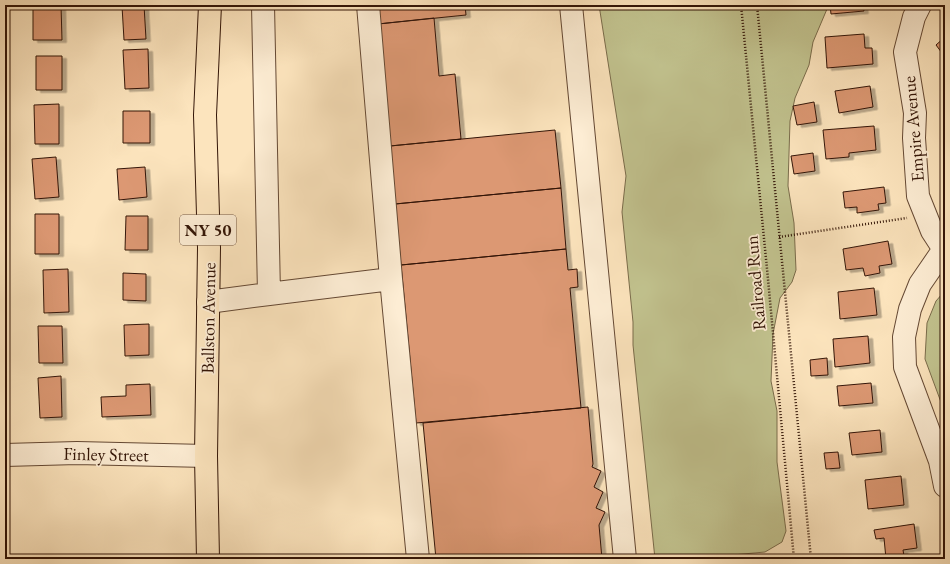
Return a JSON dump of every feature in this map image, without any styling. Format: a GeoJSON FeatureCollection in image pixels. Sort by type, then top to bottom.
{"type":"FeatureCollection","features":[{"type":"Feature","properties":{"kind":"highway","name":"Ballston Avenue"},"geometry":{"type":"LineString","coordinates":[[208,559],[206,456],[209,248],[205,115],[210,5]]}},
{"type":"Feature","properties":{"kind":"street"},"geometry":{"type":"LineString","coordinates":[[263,5],[268,294]]}},
{"type":"Feature","properties":{"kind":"street"},"geometry":{"type":"LineString","coordinates":[[368,5],[391,279],[418,559]]}},
{"type":"Feature","properties":{"kind":"street"},"geometry":{"type":"LineString","coordinates":[[571,5],[625,559]]}},
{"type":"Feature","properties":{"kind":"street","name":"Empire Avenue"},"geometry":{"type":"LineString","coordinates":[[920,5],[914,17],[905,52],[915,113],[914,138],[918,196],[932,231],[944,250]]}},
{"type":"Feature","properties":{"kind":"street"},"geometry":{"type":"LineString","coordinates":[[944,250],[920,284],[910,309],[904,337],[905,367],[940,461],[945,486]]}},
{"type":"Feature","properties":{"kind":"street"},"geometry":{"type":"LineString","coordinates":[[208,302],[391,279]]}},
{"type":"Feature","properties":{"kind":"street","name":"Finley Street"},"geometry":{"type":"LineString","coordinates":[[5,455],[77,453],[206,456]]}},
{"type":"Feature","properties":{"kind":"path","name":"Railroad Run"},"geometry":{"type":"LineString","coordinates":[[741,5],[794,559]]}},
{"type":"Feature","properties":{"kind":"path"},"geometry":{"type":"LineString","coordinates":[[757,5],[811,559]]}},
{"type":"Feature","properties":{"kind":"path","name":"Railroad Run"},"geometry":{"type":"LineString","coordinates":[[779,237],[912,218]]}},
{"type":"Feature","properties":{"kind":"green space"},"geometry":{"type":"Polygon","coordinates":[[[599,5],[827,5],[827,9],[813,42],[809,65],[795,98],[790,121],[788,186],[794,223],[796,270],[792,282],[780,298],[773,334],[771,381],[777,411],[777,462],[786,531],[782,542],[765,552],[688,559],[655,559],[633,345],[633,322],[622,212],[626,176],[599,5]]]}},
{"type":"Feature","properties":{"kind":"green space"},"geometry":{"type":"Polygon","coordinates":[[[943,293],[945,295],[945,413],[925,359],[927,323],[936,301],[943,293]]]}},
{"type":"Feature","properties":{"kind":"building"},"geometry":{"type":"Polygon","coordinates":[[[61,5],[62,40],[33,40],[33,6],[61,5]]]}},
{"type":"Feature","properties":{"kind":"building"},"geometry":{"type":"Polygon","coordinates":[[[144,5],[146,39],[124,40],[122,6],[144,5]]]}},
{"type":"Feature","properties":{"kind":"building"},"geometry":{"type":"Polygon","coordinates":[[[376,5],[465,5],[466,15],[378,24],[376,5]]]}},
{"type":"Feature","properties":{"kind":"building"},"geometry":{"type":"Polygon","coordinates":[[[830,5],[863,5],[864,11],[831,14],[830,5]]]}},
{"type":"Feature","properties":{"kind":"building"},"geometry":{"type":"Polygon","coordinates":[[[434,18],[439,76],[455,74],[461,139],[390,146],[378,24],[434,18]]]}},
{"type":"Feature","properties":{"kind":"building"},"geometry":{"type":"Polygon","coordinates":[[[864,34],[865,48],[872,48],[873,64],[827,68],[825,37],[864,34]]]}},
{"type":"Feature","properties":{"kind":"building"},"geometry":{"type":"Polygon","coordinates":[[[945,37],[945,57],[936,45],[945,37]]]}},
{"type":"Feature","properties":{"kind":"building"},"geometry":{"type":"Polygon","coordinates":[[[148,49],[149,88],[125,89],[123,50],[148,49]]]}},
{"type":"Feature","properties":{"kind":"building"},"geometry":{"type":"Polygon","coordinates":[[[36,56],[62,56],[62,90],[36,90],[36,56]]]}},
{"type":"Feature","properties":{"kind":"building"},"geometry":{"type":"Polygon","coordinates":[[[870,86],[873,107],[839,113],[835,91],[870,86]]]}},
{"type":"Feature","properties":{"kind":"building"},"geometry":{"type":"Polygon","coordinates":[[[814,102],[817,122],[797,125],[793,106],[814,102]]]}},
{"type":"Feature","properties":{"kind":"building"},"geometry":{"type":"Polygon","coordinates":[[[59,104],[59,144],[35,144],[34,105],[59,104]]]}},
{"type":"Feature","properties":{"kind":"building"},"geometry":{"type":"Polygon","coordinates":[[[123,111],[150,111],[150,143],[123,143],[123,111]]]}},
{"type":"Feature","properties":{"kind":"building"},"geometry":{"type":"Polygon","coordinates":[[[874,126],[876,150],[849,153],[849,157],[826,159],[823,130],[874,126]]]}},
{"type":"Feature","properties":{"kind":"building"},"geometry":{"type":"Polygon","coordinates":[[[555,130],[561,188],[395,204],[390,146],[555,130]]]}},
{"type":"Feature","properties":{"kind":"building"},"geometry":{"type":"Polygon","coordinates":[[[813,153],[815,171],[794,174],[791,156],[813,153]]]}},
{"type":"Feature","properties":{"kind":"building"},"geometry":{"type":"Polygon","coordinates":[[[56,157],[59,197],[35,199],[32,159],[56,157]]]}},
{"type":"Feature","properties":{"kind":"building"},"geometry":{"type":"Polygon","coordinates":[[[145,167],[147,197],[119,200],[117,169],[145,167]]]}},
{"type":"Feature","properties":{"kind":"building"},"geometry":{"type":"Polygon","coordinates":[[[884,187],[886,203],[878,204],[879,210],[857,213],[857,207],[845,208],[843,192],[884,187]]]}},
{"type":"Feature","properties":{"kind":"building"},"geometry":{"type":"Polygon","coordinates":[[[561,188],[566,249],[401,265],[395,204],[561,188]]]}},
{"type":"Feature","properties":{"kind":"building"},"geometry":{"type":"Polygon","coordinates":[[[35,214],[59,214],[59,254],[35,254],[35,214]]]}},
{"type":"Feature","properties":{"kind":"building"},"geometry":{"type":"Polygon","coordinates":[[[126,216],[148,216],[148,250],[125,250],[126,216]]]}},
{"type":"Feature","properties":{"kind":"building"},"geometry":{"type":"Polygon","coordinates":[[[888,241],[892,264],[879,266],[880,273],[865,276],[863,268],[846,270],[843,249],[888,241]]]}},
{"type":"Feature","properties":{"kind":"building"},"geometry":{"type":"Polygon","coordinates":[[[566,249],[568,270],[577,269],[578,287],[570,288],[581,408],[416,423],[401,265],[566,249]]]}},
{"type":"Feature","properties":{"kind":"building"},"geometry":{"type":"Polygon","coordinates":[[[68,269],[69,312],[44,313],[43,270],[68,269]]]}},
{"type":"Feature","properties":{"kind":"building"},"geometry":{"type":"Polygon","coordinates":[[[123,273],[146,274],[146,301],[123,300],[123,273]]]}},
{"type":"Feature","properties":{"kind":"building"},"geometry":{"type":"Polygon","coordinates":[[[874,288],[877,315],[840,319],[838,292],[874,288]]]}},
{"type":"Feature","properties":{"kind":"building"},"geometry":{"type":"Polygon","coordinates":[[[149,324],[149,355],[125,356],[124,325],[149,324]]]}},
{"type":"Feature","properties":{"kind":"building"},"geometry":{"type":"Polygon","coordinates":[[[38,326],[62,326],[63,363],[39,363],[38,326]]]}},
{"type":"Feature","properties":{"kind":"building"},"geometry":{"type":"Polygon","coordinates":[[[868,336],[870,363],[835,367],[833,339],[868,336]]]}},
{"type":"Feature","properties":{"kind":"building"},"geometry":{"type":"Polygon","coordinates":[[[827,358],[828,375],[811,376],[810,360],[827,358]]]}},
{"type":"Feature","properties":{"kind":"building"},"geometry":{"type":"Polygon","coordinates":[[[61,376],[62,417],[40,418],[38,378],[61,376]]]}},
{"type":"Feature","properties":{"kind":"building"},"geometry":{"type":"Polygon","coordinates":[[[871,383],[873,403],[839,406],[837,386],[871,383]]]}},
{"type":"Feature","properties":{"kind":"building"},"geometry":{"type":"Polygon","coordinates":[[[150,384],[151,415],[102,417],[101,397],[126,396],[126,385],[150,384]]]}},
{"type":"Feature","properties":{"kind":"building"},"geometry":{"type":"Polygon","coordinates":[[[588,407],[592,467],[601,471],[594,487],[603,492],[596,508],[605,512],[599,525],[602,559],[436,559],[423,423],[588,407]]]}},
{"type":"Feature","properties":{"kind":"building"},"geometry":{"type":"Polygon","coordinates":[[[880,430],[882,452],[852,455],[849,433],[880,430]]]}},
{"type":"Feature","properties":{"kind":"building"},"geometry":{"type":"Polygon","coordinates":[[[838,452],[840,468],[826,469],[824,453],[838,452]]]}},
{"type":"Feature","properties":{"kind":"building"},"geometry":{"type":"Polygon","coordinates":[[[901,476],[904,505],[868,509],[865,480],[901,476]]]}},
{"type":"Feature","properties":{"kind":"building"},"geometry":{"type":"Polygon","coordinates":[[[914,524],[917,548],[903,550],[904,556],[886,559],[884,538],[876,539],[874,530],[914,524]]]}}]}
